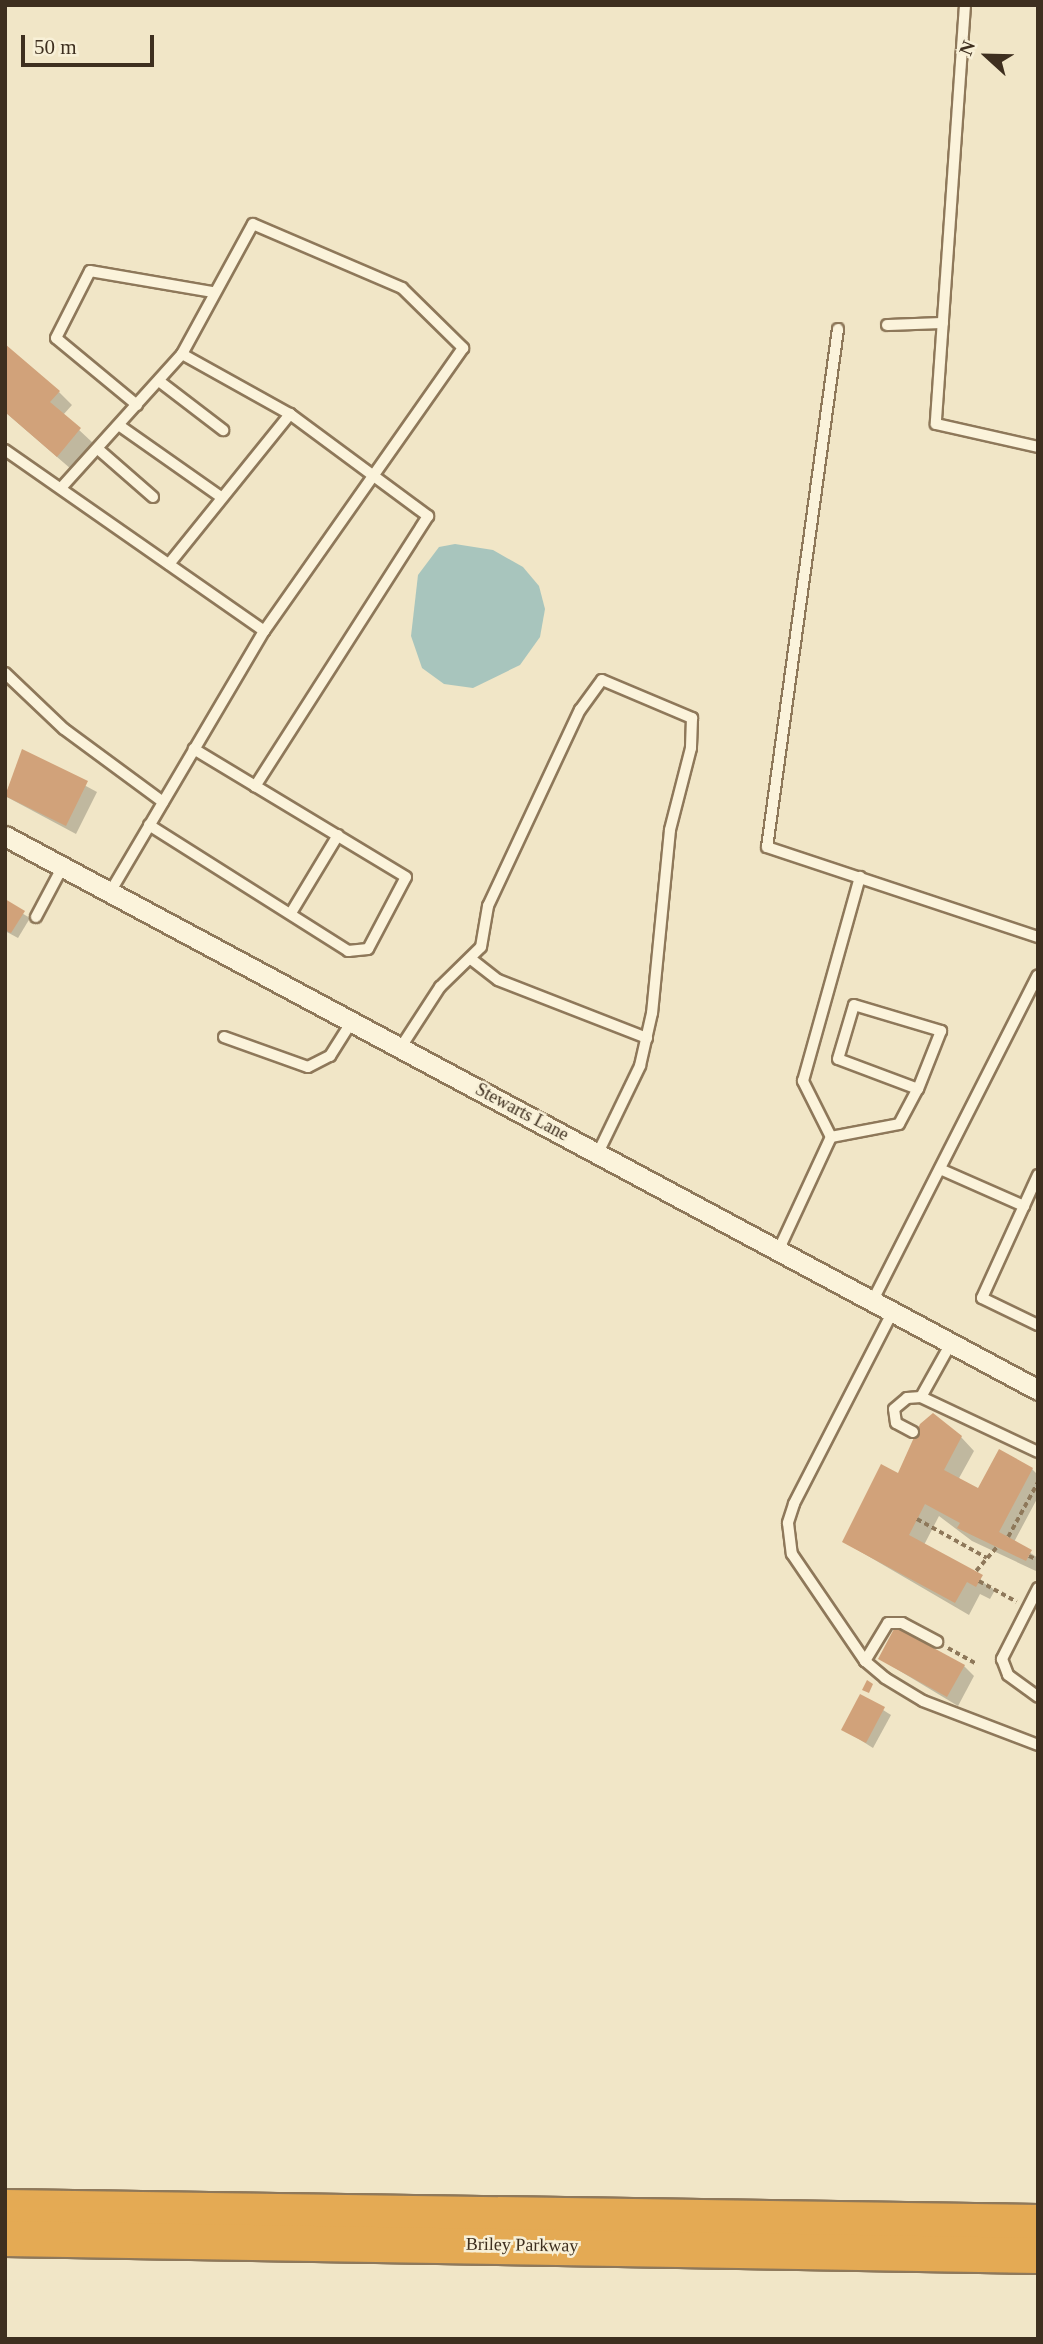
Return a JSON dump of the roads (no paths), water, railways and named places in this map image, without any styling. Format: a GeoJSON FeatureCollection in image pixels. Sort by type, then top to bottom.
{"type":"FeatureCollection","features":[{"type":"Feature","properties":{"kind":"highway","name":"Briley Parkway"},"geometry":{"type":"LineString","coordinates":[[5,2207],[1038,2222]]}},
{"type":"Feature","properties":{"kind":"highway","name":"Briley Parkway"},"geometry":{"type":"LineString","coordinates":[[5,2238],[1038,2255]]}},
{"type":"Feature","properties":{"kind":"street","name":"Stewarts Lane"},"geometry":{"type":"LineString","coordinates":[[5,836],[1038,1390]]}},
{"type":"Feature","properties":{"kind":"lane"},"geometry":{"type":"LineString","coordinates":[[965,5],[936,424],[1038,447]]}},
{"type":"Feature","properties":{"kind":"lane"},"geometry":{"type":"LineString","coordinates":[[61,488],[120,426],[182,354],[213,292],[253,225],[402,288],[463,348],[264,631],[110,892]]}},
{"type":"Feature","properties":{"kind":"lane"},"geometry":{"type":"LineString","coordinates":[[137,405],[56,338],[90,271],[213,292]]}},
{"type":"Feature","properties":{"kind":"lane"},"geometry":{"type":"LineString","coordinates":[[887,325],[943,323]]}},
{"type":"Feature","properties":{"kind":"lane"},"geometry":{"type":"LineString","coordinates":[[838,328],[767,847],[1038,937]]}},
{"type":"Feature","properties":{"kind":"lane"},"geometry":{"type":"LineString","coordinates":[[182,354],[290,414],[428,516],[256,786]]}},
{"type":"Feature","properties":{"kind":"lane"},"geometry":{"type":"LineString","coordinates":[[159,381],[223,430]]}},
{"type":"Feature","properties":{"kind":"lane"},"geometry":{"type":"LineString","coordinates":[[169,564],[290,414]]}},
{"type":"Feature","properties":{"kind":"lane"},"geometry":{"type":"LineString","coordinates":[[120,426],[221,497]]}},
{"type":"Feature","properties":{"kind":"lane"},"geometry":{"type":"LineString","coordinates":[[98,449],[153,497]]}},
{"type":"Feature","properties":{"kind":"lane"},"geometry":{"type":"LineString","coordinates":[[5,450],[264,631]]}},
{"type":"Feature","properties":{"kind":"lane"},"geometry":{"type":"LineString","coordinates":[[5,673],[64,729],[163,802]]}},
{"type":"Feature","properties":{"kind":"lane"},"geometry":{"type":"LineString","coordinates":[[401,1047],[440,987],[471,960],[481,947],[488,906],[580,710],[602,680],[692,718],[691,748],[670,830],[647,1038],[640,1066],[598,1153]]}},
{"type":"Feature","properties":{"kind":"lane"},"geometry":{"type":"LineString","coordinates":[[149,825],[348,950],[368,949],[406,877],[194,749]]}},
{"type":"Feature","properties":{"kind":"lane"},"geometry":{"type":"LineString","coordinates":[[291,913],[338,835]]}},
{"type":"Feature","properties":{"kind":"lane"},"geometry":{"type":"LineString","coordinates":[[36,916],[62,866]]}},
{"type":"Feature","properties":{"kind":"lane"},"geometry":{"type":"LineString","coordinates":[[831,1137],[803,1081],[860,877]]}},
{"type":"Feature","properties":{"kind":"lane"},"geometry":{"type":"LineString","coordinates":[[471,960],[498,980],[647,1038]]}},
{"type":"Feature","properties":{"kind":"lane"},"geometry":{"type":"LineString","coordinates":[[873,1300],[1038,975]]}},
{"type":"Feature","properties":{"kind":"lane"},"geometry":{"type":"LineString","coordinates":[[831,1137],[899,1124],[918,1089],[941,1031],[854,1005],[838,1059],[918,1089]]}},
{"type":"Feature","properties":{"kind":"lane"},"geometry":{"type":"LineString","coordinates":[[224,1037],[308,1067],[330,1056],[352,1021]]}},
{"type":"Feature","properties":{"kind":"lane"},"geometry":{"type":"LineString","coordinates":[[779,1250],[831,1137]]}},
{"type":"Feature","properties":{"kind":"lane"},"geometry":{"type":"LineString","coordinates":[[940,1168],[1024,1206]]}},
{"type":"Feature","properties":{"kind":"lane"},"geometry":{"type":"LineString","coordinates":[[1038,1175],[982,1298],[1038,1325]]}},
{"type":"Feature","properties":{"kind":"lane"},"geometry":{"type":"LineString","coordinates":[[893,1311],[788,1523],[792,1554],[865,1661],[923,1701],[1038,1745]]}},
{"type":"Feature","properties":{"kind":"lane"},"geometry":{"type":"LineString","coordinates":[[921,1397],[951,1343]]}},
{"type":"Feature","properties":{"kind":"lane"},"geometry":{"type":"LineString","coordinates":[[913,1432],[896,1423],[894,1409],[907,1398],[921,1397],[1038,1452]]}},
{"type":"Feature","properties":{"kind":"lane"},"geometry":{"type":"LineString","coordinates":[[1038,1588],[1002,1659],[1008,1675],[1038,1697]]}},
{"type":"Feature","properties":{"kind":"lane"},"geometry":{"type":"LineString","coordinates":[[865,1661],[892,1622],[937,1642]]}},
{"type":"Feature","properties":{"kind":"water"},"geometry":{"type":"Polygon","coordinates":[[[455,544],[493,550],[523,567],[539,586],[545,609],[540,637],[520,665],[473,688],[444,684],[422,668],[411,636],[418,575],[439,547],[455,544]]]}}]}
